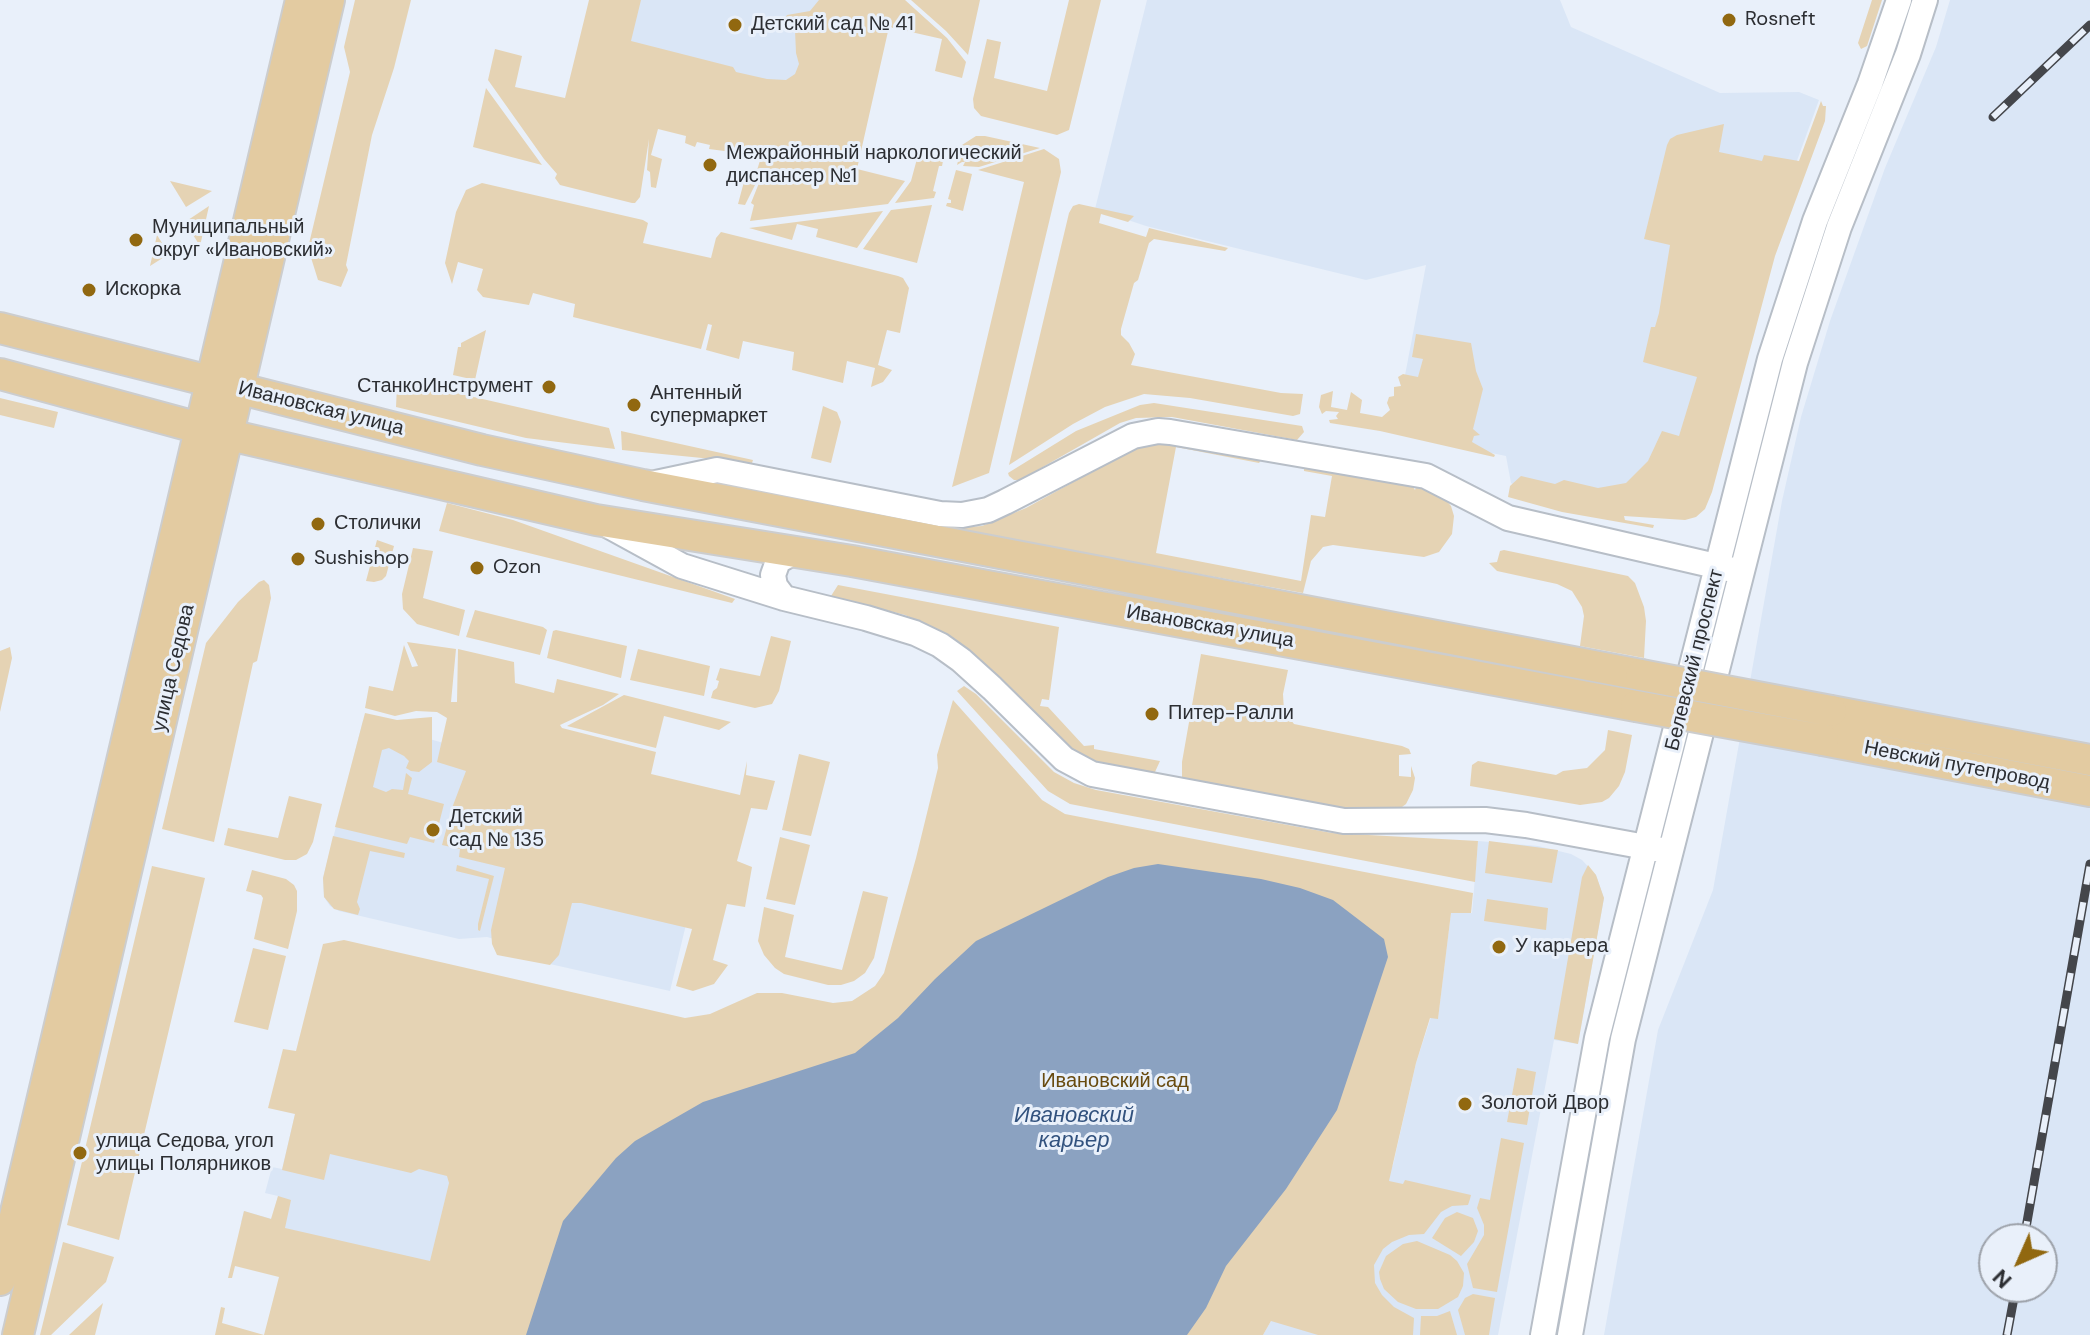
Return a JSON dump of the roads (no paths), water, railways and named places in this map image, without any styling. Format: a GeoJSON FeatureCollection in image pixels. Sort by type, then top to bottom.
{"type":"FeatureCollection","features":[{"type":"Feature","properties":{"kind":"main road","name":"улица Седова"},"geometry":{"type":"LineString","coordinates":[[18,1335],[214,431],[250,222],[301,0]]}},
{"type":"Feature","properties":{"kind":"main road","name":"улица Седова"},"geometry":{"type":"LineString","coordinates":[[223,385],[329,0]]}},
{"type":"Feature","properties":{"kind":"main road","name":"Ивановская улица"},"geometry":{"type":"LineString","coordinates":[[0,328],[482,450],[643,485],[1641,675],[1827,726]]}},
{"type":"Feature","properties":{"kind":"main road","name":"Ивановская улица"},"geometry":{"type":"LineString","coordinates":[[0,374],[214,431],[596,520],[794,552],[1636,706],[1827,726]]}},
{"type":"Feature","properties":{"kind":"main road","name":"улица Седова"},"geometry":{"type":"LineString","coordinates":[[2,1264],[214,431]]}},
{"type":"Feature","properties":{"kind":"main road","name":"Невский путепровод"},"geometry":{"type":"LineString","coordinates":[[1827,726],[2090,760]]}},
{"type":"Feature","properties":{"kind":"main road","name":"Невский путепровод"},"geometry":{"type":"LineString","coordinates":[[1827,726],[2090,791]]}},
{"type":"Feature","properties":{"kind":"street","name":"Белевский проспект"},"geometry":{"type":"LineString","coordinates":[[1570,1335],[1659,850],[1719,567],[1785,309],[1899,0]]}},
{"type":"Feature","properties":{"kind":"street","name":"Белевский проспект"},"geometry":{"type":"LineString","coordinates":[[1543,1335],[1597,1038],[1621,938],[1659,850],[1743,572],[1810,311],[1839,227],[1908,54],[1925,0]]}},
{"type":"Feature","properties":{"kind":"street","name":"Ивановская улица"},"geometry":{"type":"LineString","coordinates":[[643,485],[717,470],[940,514],[962,515],[988,510],[1133,436],[1158,431],[1426,476],[1508,518],[1743,572]]}},
{"type":"Feature","properties":{"kind":"street","name":"Ивановская улица"},"geometry":{"type":"LineString","coordinates":[[596,520],[682,566],[784,598],[915,633],[940,645],[992,688],[1064,759],[1092,774],[1344,821],[1485,820],[1659,850]]}},
{"type":"Feature","properties":{"kind":"street"},"geometry":{"type":"LineString","coordinates":[[784,598],[775,586],[773,575],[778,561],[794,552]]}},
{"type":"Feature","properties":{"kind":"street"},"geometry":{"type":"LineString","coordinates":[[2,1264],[38,1245]]}},
{"type":"Feature","properties":{"kind":"water","name":"Ивановский карьер"},"geometry":{"type":"Polygon","coordinates":[[[1158,864],[1261,879],[1333,900],[1384,939],[1388,957],[1337,1110],[1286,1189],[1226,1266],[1206,1308],[1187,1335],[526,1335],[563,1221],[616,1158],[635,1141],[703,1102],[855,1053],[898,1018],[976,941],[1108,877],[1158,864]]]}},
{"type":"Feature","properties":{"kind":"railway"},"geometry":{"type":"LineString","coordinates":[[1993,117],[2090,25]]}},
{"type":"Feature","properties":{"kind":"railway"},"geometry":{"type":"LineString","coordinates":[[2027,1223],[2090,864]]}},
{"type":"Feature","properties":{"kind":"railway"},"geometry":{"type":"LineString","coordinates":[[2007,1335],[2013,1303]]}},
{"type":"Feature","properties":{"kind":"place","name":"Rosneft"},"geometry":{"type":"Point","coordinates":[1729,20]}},
{"type":"Feature","properties":{"kind":"place","name":"Детский сад № 41"},"geometry":{"type":"Point","coordinates":[735,25]}},
{"type":"Feature","properties":{"kind":"place","name":"Межрайонный наркологический диспансер №1"},"geometry":{"type":"Point","coordinates":[710,165]}},
{"type":"Feature","properties":{"kind":"place","name":"Муниципальный округ «Ивановский»"},"geometry":{"type":"Point","coordinates":[136,240]}},
{"type":"Feature","properties":{"kind":"place","name":"Искорка"},"geometry":{"type":"Point","coordinates":[89,290]}},
{"type":"Feature","properties":{"kind":"place","name":"СтанкоИнструмент"},"geometry":{"type":"Point","coordinates":[549,387]}},
{"type":"Feature","properties":{"kind":"place","name":"Антенный супермаркет"},"geometry":{"type":"Point","coordinates":[634,405]}},
{"type":"Feature","properties":{"kind":"place","name":"Столички"},"geometry":{"type":"Point","coordinates":[318,524]}},
{"type":"Feature","properties":{"kind":"place","name":"Sushishop"},"geometry":{"type":"Point","coordinates":[298,559]}},
{"type":"Feature","properties":{"kind":"place","name":"Ozon"},"geometry":{"type":"Point","coordinates":[477,568]}},
{"type":"Feature","properties":{"kind":"place","name":"Питер-Ралли"},"geometry":{"type":"Point","coordinates":[1152,714]}},
{"type":"Feature","properties":{"kind":"place","name":"Детский сад № 135"},"geometry":{"type":"Point","coordinates":[433,830]}},
{"type":"Feature","properties":{"kind":"place","name":"У карьера"},"geometry":{"type":"Point","coordinates":[1499,947]}},
{"type":"Feature","properties":{"kind":"place","name":"Золотой Двор"},"geometry":{"type":"Point","coordinates":[1465,1104]}},
{"type":"Feature","properties":{"kind":"place","name":"улица Седова, угол улицы Полярников"},"geometry":{"type":"Point","coordinates":[80,1153]}},
{"type":"Feature","properties":{"kind":"park label","name":"Ивановский сад"},"geometry":{"type":"Point","coordinates":[1115,1082]}}]}
